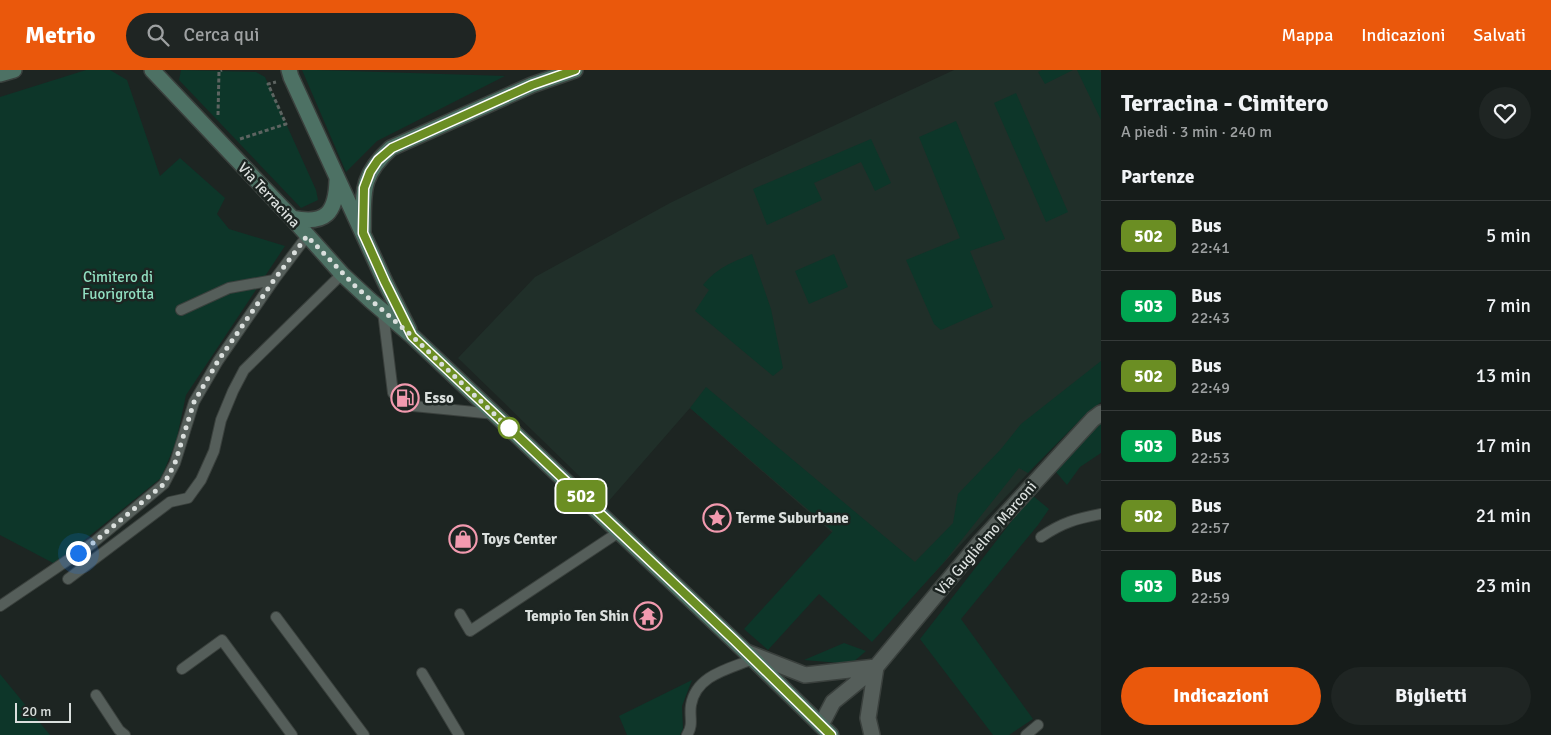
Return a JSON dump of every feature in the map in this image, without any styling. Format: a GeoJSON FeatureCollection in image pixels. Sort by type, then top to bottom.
{"type":"FeatureCollection","features":[{"type":"Feature","properties":{"kind":"main road"},"geometry":{"type":"LineString","coordinates":[[0,74],[14,70]]}},
{"type":"Feature","properties":{"kind":"main road","name":"Via Terracina"},"geometry":{"type":"LineString","coordinates":[[152,70],[292,218],[342,274],[412,336],[495,414],[826,730]]}},
{"type":"Feature","properties":{"kind":"main road","name":"Via Terracina"},"geometry":{"type":"LineString","coordinates":[[290,70],[295,85],[385,282],[412,336]]}},
{"type":"Feature","properties":{"kind":"main road"},"geometry":{"type":"LineString","coordinates":[[363,233],[364,188],[370,172],[378,160],[392,148],[532,85],[575,70]]}},
{"type":"Feature","properties":{"kind":"main road"},"geometry":{"type":"LineString","coordinates":[[292,218],[314,219],[329,213],[337,195],[338,178]]}},
{"type":"Feature","properties":{"kind":"street","name":"Via Guglielmo Marconi"},"geometry":{"type":"LineString","coordinates":[[826,730],[833,702],[876,667],[980,542],[1101,413]]}},
{"type":"Feature","properties":{"kind":"street"},"geometry":{"type":"LineString","coordinates":[[750,656],[805,675],[876,667],[868,718],[872,735]]}},
{"type":"Feature","properties":{"kind":"lane"},"geometry":{"type":"LineString","coordinates":[[0,606],[93,543],[164,484],[175,463],[194,402],[218,361],[307,236]]}},
{"type":"Feature","properties":{"kind":"lane"},"geometry":{"type":"LineString","coordinates":[[68,579],[170,502],[188,498],[201,480],[214,451],[221,420],[244,370],[342,274]]}},
{"type":"Feature","properties":{"kind":"lane"},"geometry":{"type":"LineString","coordinates":[[181,310],[229,288],[274,280]]}},
{"type":"Feature","properties":{"kind":"lane"},"geometry":{"type":"LineString","coordinates":[[383,312],[393,393]]}},
{"type":"Feature","properties":{"kind":"lane"},"geometry":{"type":"LineString","coordinates":[[413,406],[495,414]]}},
{"type":"Feature","properties":{"kind":"lane"},"geometry":{"type":"LineString","coordinates":[[1041,537],[1056,526],[1074,519],[1101,514]]}},
{"type":"Feature","properties":{"kind":"lane"},"geometry":{"type":"LineString","coordinates":[[460,614],[470,631],[619,532]]}},
{"type":"Feature","properties":{"kind":"lane"},"geometry":{"type":"LineString","coordinates":[[276,617],[364,735]]}},
{"type":"Feature","properties":{"kind":"lane"},"geometry":{"type":"LineString","coordinates":[[182,669],[222,640],[292,735]]}},
{"type":"Feature","properties":{"kind":"lane"},"geometry":{"type":"LineString","coordinates":[[687,735],[691,729],[691,705],[696,688],[710,676],[750,656]]}},
{"type":"Feature","properties":{"kind":"lane"},"geometry":{"type":"LineString","coordinates":[[422,673],[459,735]]}},
{"type":"Feature","properties":{"kind":"lane"},"geometry":{"type":"LineString","coordinates":[[96,695],[119,730],[125,735]]}},
{"type":"Feature","properties":{"kind":"lane"},"geometry":{"type":"LineString","coordinates":[[1026,735],[1038,725]]}},
{"type":"Feature","properties":{"kind":"path"},"geometry":{"type":"LineString","coordinates":[[218,121],[219,71],[222,70]]}},
{"type":"Feature","properties":{"kind":"path"},"geometry":{"type":"LineString","coordinates":[[237,140],[286,124],[268,84],[278,82]]}},
{"type":"Feature","properties":{"kind":"shaded area"},"geometry":{"type":"Polygon","coordinates":[[[954,70],[1101,70],[1101,377],[1066,411],[1028,473],[909,600],[690,408],[607,503],[458,358],[535,277],[670,203],[954,70]]]}},
{"type":"Feature","properties":{"kind":"green space","name":"Cimitero di Fuorigrotta"},"geometry":{"type":"Polygon","coordinates":[[[86,70],[110,70],[127,80],[160,176],[180,158],[225,198],[217,214],[229,229],[285,246],[186,395],[176,442],[161,478],[55,564],[0,535],[0,97],[86,70]]]}},
{"type":"Feature","properties":{"kind":"green space"},"geometry":{"type":"Polygon","coordinates":[[[181,70],[256,72],[265,77],[316,190],[318,200],[301,208],[179,80],[181,70]]]}},
{"type":"Feature","properties":{"kind":"green space"},"geometry":{"type":"Polygon","coordinates":[[[302,70],[505,76],[377,141],[346,172],[302,70]]]}},
{"type":"Feature","properties":{"kind":"green space"},"geometry":{"type":"Polygon","coordinates":[[[1042,70],[1073,70],[1045,84],[1038,72],[1042,70]]]}},
{"type":"Feature","properties":{"kind":"green space"},"geometry":{"type":"Polygon","coordinates":[[[1077,70],[1099,70],[1101,73],[1101,120],[1077,70]]]}},
{"type":"Feature","properties":{"kind":"green space"},"geometry":{"type":"Polygon","coordinates":[[[1016,93],[1068,212],[1046,222],[994,103],[1016,93]]]}},
{"type":"Feature","properties":{"kind":"green space"},"geometry":{"type":"Polygon","coordinates":[[[956,121],[1005,239],[970,251],[993,307],[941,330],[934,324],[906,260],[960,238],[919,137],[956,121]]]}},
{"type":"Feature","properties":{"kind":"green space"},"geometry":{"type":"Polygon","coordinates":[[[871,139],[891,183],[875,191],[861,162],[814,183],[822,200],[767,225],[753,189],[871,139]]]}},
{"type":"Feature","properties":{"kind":"green space"},"geometry":{"type":"Polygon","coordinates":[[[752,254],[771,309],[783,368],[773,376],[695,311],[709,290],[703,285],[714,274],[725,266],[752,254]]]}},
{"type":"Feature","properties":{"kind":"green space"},"geometry":{"type":"Polygon","coordinates":[[[834,254],[848,287],[809,304],[795,271],[834,254]]]}},
{"type":"Feature","properties":{"kind":"green space"},"geometry":{"type":"Polygon","coordinates":[[[1101,361],[1101,402],[1081,419],[1028,473],[1019,468],[944,562],[872,642],[819,594],[768,650],[744,629],[833,531],[690,408],[706,387],[915,562],[953,523],[958,494],[1001,449],[1021,424],[1101,361]]]}},
{"type":"Feature","properties":{"kind":"green space"},"geometry":{"type":"Polygon","coordinates":[[[1099,421],[1101,424],[1101,453],[1080,467],[1067,485],[1056,472],[1099,421]]]}},
{"type":"Feature","properties":{"kind":"green space"},"geometry":{"type":"Polygon","coordinates":[[[1032,495],[1049,509],[961,619],[1033,719],[1009,735],[993,735],[920,639],[1032,495]]]}},
{"type":"Feature","properties":{"kind":"green space"},"geometry":{"type":"Polygon","coordinates":[[[844,643],[866,651],[851,664],[804,660],[844,643]]]}},
{"type":"Feature","properties":{"kind":"green space"},"geometry":{"type":"Polygon","coordinates":[[[0,674],[50,735],[0,735],[0,674]]]}},
{"type":"Feature","properties":{"kind":"green space"},"geometry":{"type":"Polygon","coordinates":[[[692,680],[682,706],[683,729],[680,735],[627,735],[619,716],[692,680]]]}},
{"type":"Feature","properties":{"kind":"bus line","name":"502"},"geometry":{"type":"LineString","coordinates":[[575,70],[532,85],[392,148],[378,160],[370,172],[364,188],[363,233],[412,336],[734,640],[831,735]]}},
{"type":"Feature","properties":{"kind":"place","name":"Esso"},"geometry":{"type":"Point","coordinates":[405,398]}},
{"type":"Feature","properties":{"kind":"place","name":"Terme Suburbane"},"geometry":{"type":"Point","coordinates":[717,518]}},
{"type":"Feature","properties":{"kind":"place","name":"Toys Center"},"geometry":{"type":"Point","coordinates":[463,539]}},
{"type":"Feature","properties":{"kind":"place","name":"Tempio Ten Shin"},"geometry":{"type":"Point","coordinates":[648,616]}},
{"type":"Feature","properties":{"kind":"route"},"geometry":{"type":"LineString","coordinates":[[78,553],[93,543],[164,484],[175,463],[194,402],[218,361],[307,236],[342,274],[412,336],[509,428]]}}]}
